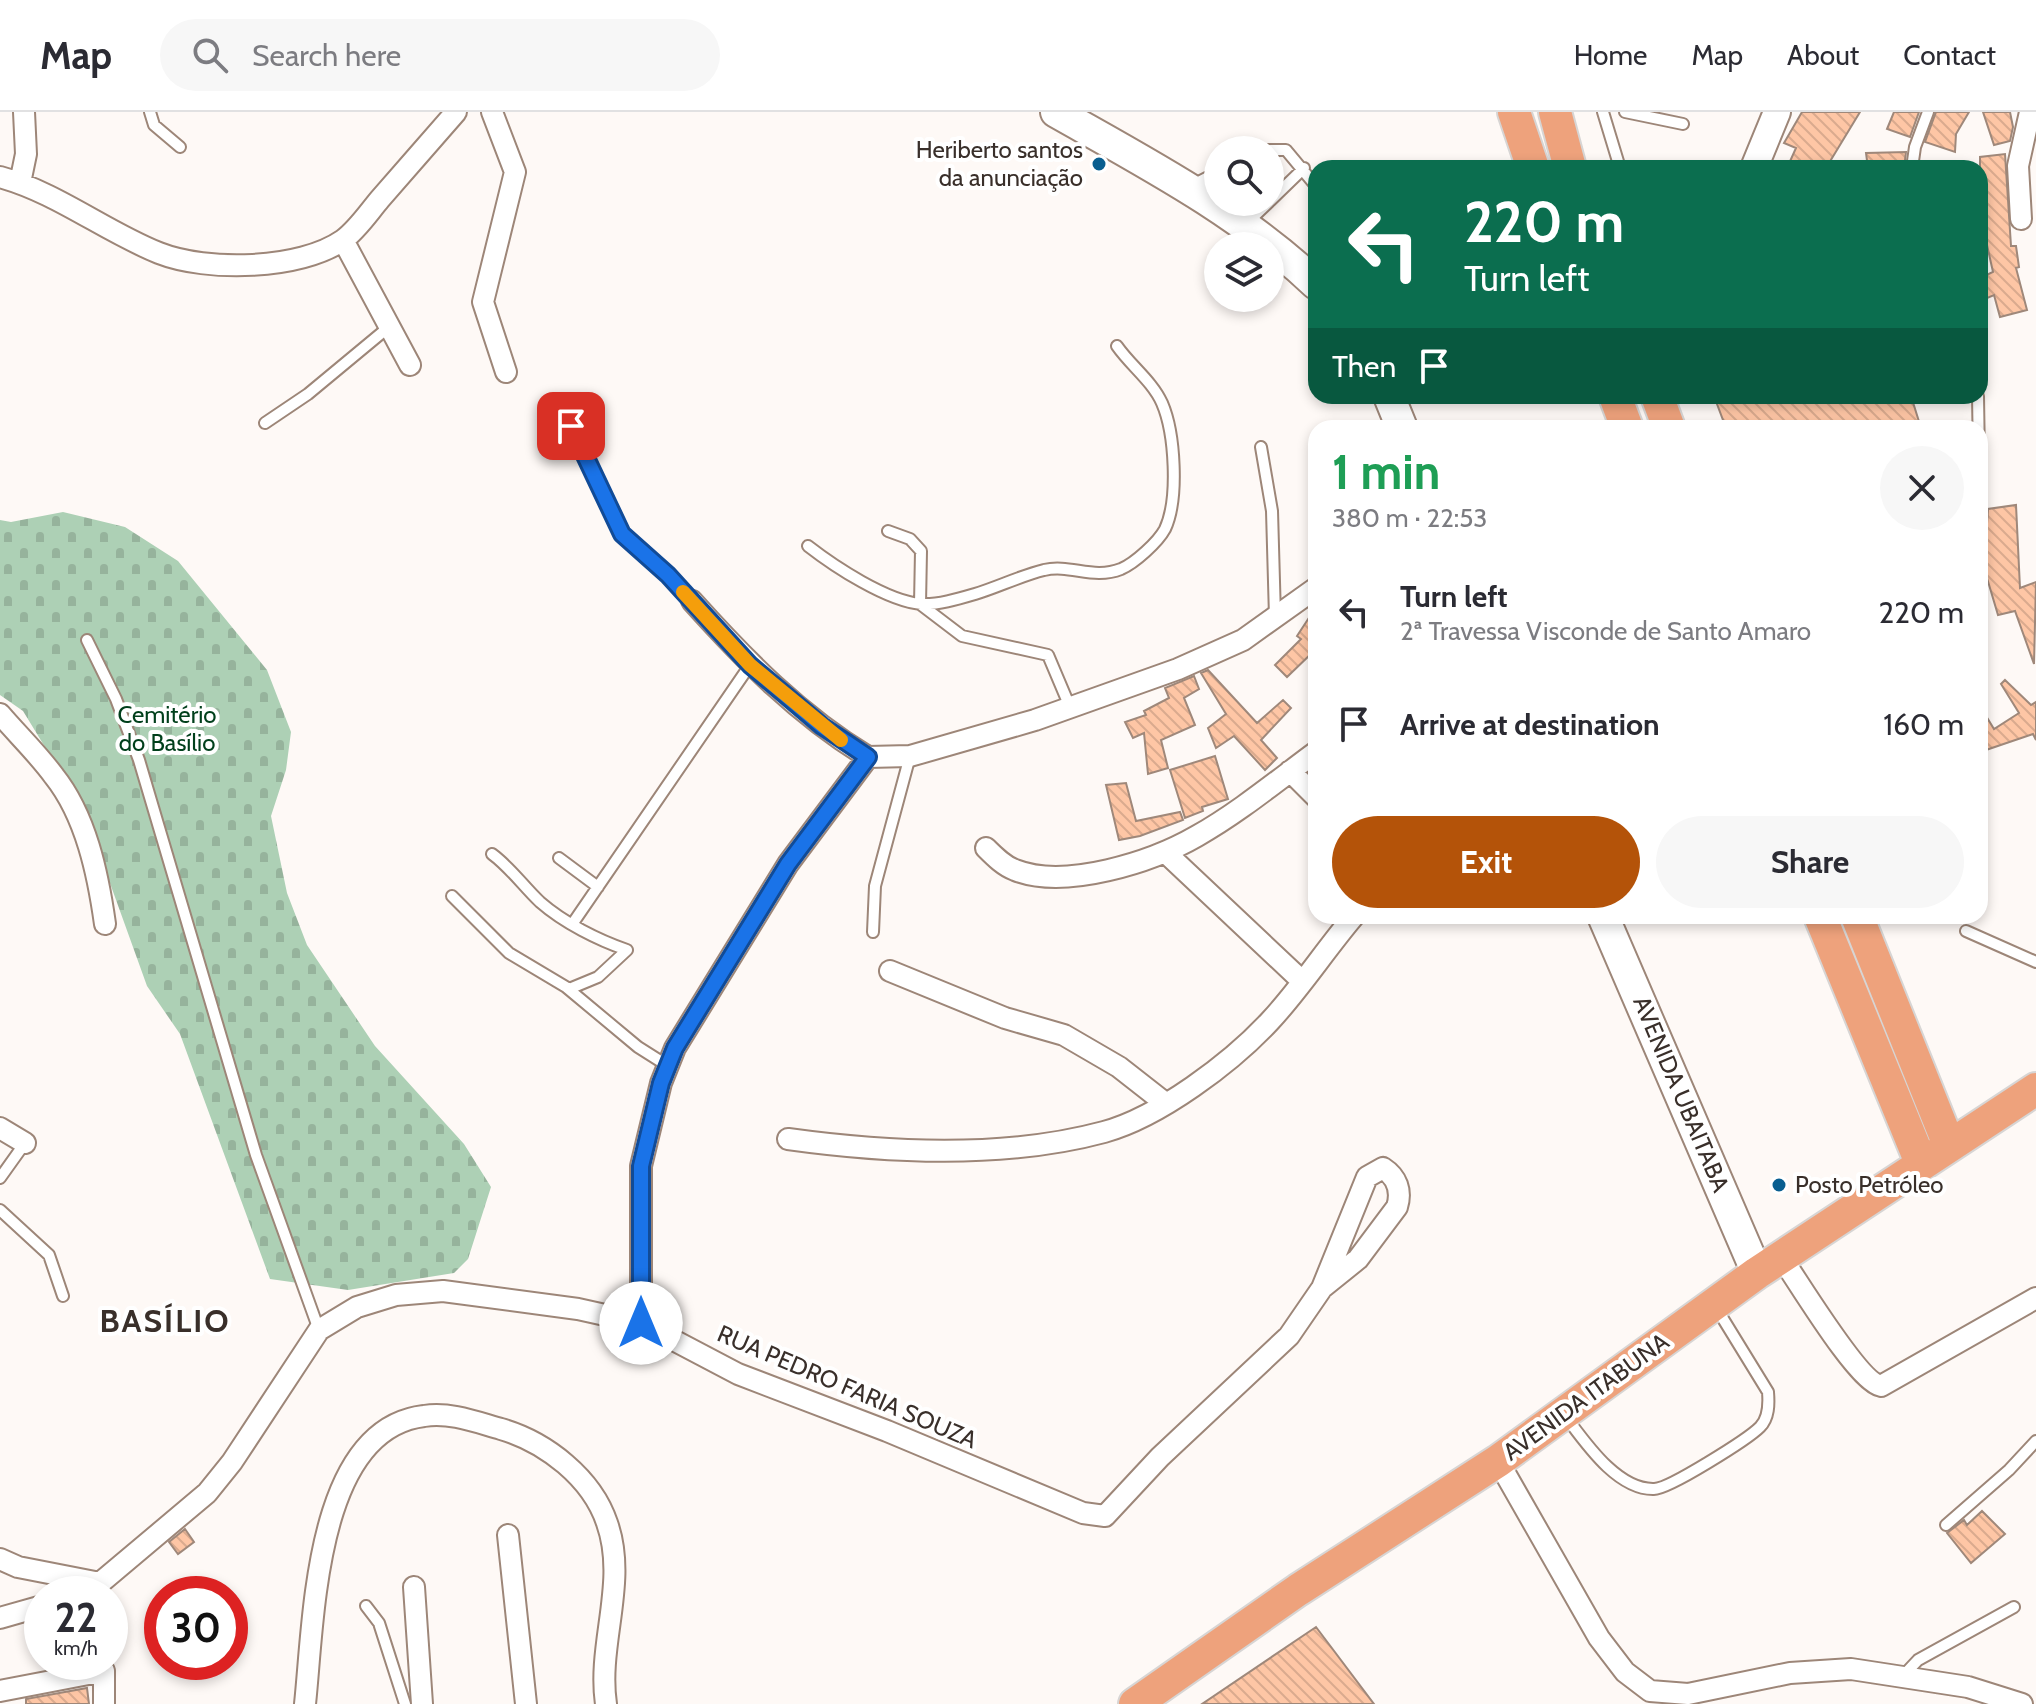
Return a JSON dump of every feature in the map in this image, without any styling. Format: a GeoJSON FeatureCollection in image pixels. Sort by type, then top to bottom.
{"type":"FeatureCollection","features":[{"type":"Feature","properties":{"kind":"main road"},"geometry":{"type":"LineString","coordinates":[[1056,112],[1189,187],[1308,278]]}},
{"type":"Feature","properties":{"kind":"main road"},"geometry":{"type":"LineString","coordinates":[[1514,112],[1530,160]]}},
{"type":"Feature","properties":{"kind":"main road"},"geometry":{"type":"LineString","coordinates":[[1555,112],[1568,160]]}},
{"type":"Feature","properties":{"kind":"main road","name":"AVENIDA UBAITABA"},"geometry":{"type":"LineString","coordinates":[[1607,924],[1769,1265]]}},
{"type":"Feature","properties":{"kind":"main road"},"geometry":{"type":"LineString","coordinates":[[1823,924],[1921,1163]]}},
{"type":"Feature","properties":{"kind":"main road"},"geometry":{"type":"LineString","coordinates":[[1860,924],[1949,1145]]}},
{"type":"Feature","properties":{"kind":"main road","name":"AVENIDA ITABUNA"},"geometry":{"type":"LineString","coordinates":[[1135,1704],[1298,1590],[1498,1461],[1769,1265],[2036,1089]]}},
{"type":"Feature","properties":{"kind":"street"},"geometry":{"type":"LineString","coordinates":[[24,112],[26,154],[10,180],[160,253],[204,264],[234,266],[306,256],[343,240],[456,112]]}},
{"type":"Feature","properties":{"kind":"street"},"geometry":{"type":"LineString","coordinates":[[492,112],[515,172],[483,302],[506,372]]}},
{"type":"Feature","properties":{"kind":"street"},"geometry":{"type":"LineString","coordinates":[[1757,160],[1777,112]]}},
{"type":"Feature","properties":{"kind":"street"},"geometry":{"type":"LineString","coordinates":[[2021,219],[2018,166],[2030,112]]}},
{"type":"Feature","properties":{"kind":"street"},"geometry":{"type":"LineString","coordinates":[[343,240],[410,365]]}},
{"type":"Feature","properties":{"kind":"street"},"geometry":{"type":"LineString","coordinates":[[692,601],[750,665],[822,726],[868,757],[910,756],[1070,707],[1202,659],[1243,640],[1308,594]]}},
{"type":"Feature","properties":{"kind":"street"},"geometry":{"type":"LineString","coordinates":[[0,714],[56,778],[75,813],[89,849],[105,924]]}},
{"type":"Feature","properties":{"kind":"street"},"geometry":{"type":"LineString","coordinates":[[641,1323],[641,1166],[668,1066],[788,864],[868,757]]}},
{"type":"Feature","properties":{"kind":"street"},"geometry":{"type":"LineString","coordinates":[[986,848],[1015,870],[1047,878],[1095,872],[1165,852],[1199,835],[1308,758]]}},
{"type":"Feature","properties":{"kind":"street"},"geometry":{"type":"LineString","coordinates":[[1290,771],[1308,789]]}},
{"type":"Feature","properties":{"kind":"street"},"geometry":{"type":"LineString","coordinates":[[1165,852],[1302,981]]}},
{"type":"Feature","properties":{"kind":"street"},"geometry":{"type":"LineString","coordinates":[[788,1139],[838,1146],[939,1149],[1028,1145],[1105,1132],[1165,1103],[1192,1085],[1269,1022],[1348,924]]}},
{"type":"Feature","properties":{"kind":"street"},"geometry":{"type":"LineString","coordinates":[[890,971],[1005,1018],[1064,1035],[1119,1067],[1165,1103]]}},
{"type":"Feature","properties":{"kind":"street"},"geometry":{"type":"LineString","coordinates":[[0,1128],[25,1143]]}},
{"type":"Feature","properties":{"kind":"street"},"geometry":{"type":"LineString","coordinates":[[1383,1168],[1397,1184],[1400,1197],[1397,1207],[1358,1259],[1322,1288],[1367,1177],[1383,1168]]}},
{"type":"Feature","properties":{"kind":"street"},"geometry":{"type":"LineString","coordinates":[[1769,1265],[1852,1362],[1873,1384],[1881,1386],[2036,1298]]}},
{"type":"Feature","properties":{"kind":"street","name":"RUA PEDRO FARIA SOUZA"},"geometry":{"type":"LineString","coordinates":[[108,1576],[207,1493],[232,1462],[319,1330],[357,1307],[396,1295],[443,1291],[578,1309],[641,1323],[738,1374],[796,1399],[887,1431],[1083,1513],[1105,1516],[1160,1457],[1289,1336],[1322,1288]]}},
{"type":"Feature","properties":{"kind":"street"},"geometry":{"type":"LineString","coordinates":[[305,1704],[321,1555],[349,1470],[373,1438],[423,1415],[456,1416],[509,1431],[559,1458],[591,1495],[607,1520],[615,1569],[604,1667],[606,1704]]}},
{"type":"Feature","properties":{"kind":"street"},"geometry":{"type":"LineString","coordinates":[[1498,1461],[1599,1638],[1625,1672],[1650,1691],[1688,1694],[1790,1673],[1851,1669],[1968,1687],[2022,1704]]}},
{"type":"Feature","properties":{"kind":"street"},"geometry":{"type":"LineString","coordinates":[[508,1535],[526,1704]]}},
{"type":"Feature","properties":{"kind":"street"},"geometry":{"type":"LineString","coordinates":[[0,1559],[18,1567],[64,1576]]}},
{"type":"Feature","properties":{"kind":"street"},"geometry":{"type":"LineString","coordinates":[[414,1587],[422,1704]]}},
{"type":"Feature","properties":{"kind":"street"},"geometry":{"type":"LineString","coordinates":[[0,1618],[24,1611]]}},
{"type":"Feature","properties":{"kind":"street"},"geometry":{"type":"LineString","coordinates":[[0,1691],[104,1671],[104,1704]]}},
{"type":"Feature","properties":{"kind":"lane"},"geometry":{"type":"LineString","coordinates":[[150,112],[154,125],[180,147]]}},
{"type":"Feature","properties":{"kind":"lane"},"geometry":{"type":"LineString","coordinates":[[1603,112],[1618,160]]}},
{"type":"Feature","properties":{"kind":"lane"},"geometry":{"type":"LineString","coordinates":[[1625,112],[1683,124]]}},
{"type":"Feature","properties":{"kind":"lane"},"geometry":{"type":"LineString","coordinates":[[1913,160],[1928,112]]}},
{"type":"Feature","properties":{"kind":"lane"},"geometry":{"type":"LineString","coordinates":[[1284,150],[1308,174]]}},
{"type":"Feature","properties":{"kind":"lane"},"geometry":{"type":"LineString","coordinates":[[1284,187],[1304,168]]}},
{"type":"Feature","properties":{"kind":"lane"},"geometry":{"type":"LineString","coordinates":[[1189,187],[1204,179]]}},
{"type":"Feature","properties":{"kind":"lane"},"geometry":{"type":"LineString","coordinates":[[1244,226],[1254,216]]}},
{"type":"Feature","properties":{"kind":"lane"},"geometry":{"type":"LineString","coordinates":[[265,423],[308,394],[390,326]]}},
{"type":"Feature","properties":{"kind":"lane"},"geometry":{"type":"LineString","coordinates":[[920,604],[974,594],[1047,569],[1105,574],[1124,568],[1154,544],[1166,528],[1174,479],[1168,423],[1148,382],[1117,346]]}},
{"type":"Feature","properties":{"kind":"lane"},"geometry":{"type":"LineString","coordinates":[[571,426],[613,521],[692,601]]}},
{"type":"Feature","properties":{"kind":"lane"},"geometry":{"type":"LineString","coordinates":[[1261,447],[1272,511],[1275,619]]}},
{"type":"Feature","properties":{"kind":"lane"},"geometry":{"type":"LineString","coordinates":[[888,531],[910,539],[921,551],[920,604]]}},
{"type":"Feature","properties":{"kind":"lane"},"geometry":{"type":"LineString","coordinates":[[808,546],[829,563],[893,596],[920,604],[962,636],[1048,655],[1070,707]]}},
{"type":"Feature","properties":{"kind":"lane"},"geometry":{"type":"LineString","coordinates":[[87,640],[116,699],[139,760],[256,1155],[319,1330]]}},
{"type":"Feature","properties":{"kind":"lane"},"geometry":{"type":"LineString","coordinates":[[573,923],[750,665]]}},
{"type":"Feature","properties":{"kind":"lane"},"geometry":{"type":"LineString","coordinates":[[873,932],[875,886],[910,756]]}},
{"type":"Feature","properties":{"kind":"lane"},"geometry":{"type":"LineString","coordinates":[[492,854],[509,867],[543,905],[588,934],[627,950],[598,977],[569,989]]}},
{"type":"Feature","properties":{"kind":"lane"},"geometry":{"type":"LineString","coordinates":[[559,858],[598,887]]}},
{"type":"Feature","properties":{"kind":"lane"},"geometry":{"type":"LineString","coordinates":[[452,896],[509,953],[569,989],[638,1047],[668,1066]]}},
{"type":"Feature","properties":{"kind":"lane"},"geometry":{"type":"LineString","coordinates":[[1966,931],[2036,962]]}},
{"type":"Feature","properties":{"kind":"lane"},"geometry":{"type":"LineString","coordinates":[[0,1178],[25,1143]]}},
{"type":"Feature","properties":{"kind":"lane"},"geometry":{"type":"LineString","coordinates":[[0,1210],[49,1255],[63,1296]]}},
{"type":"Feature","properties":{"kind":"lane"},"geometry":{"type":"LineString","coordinates":[[1563,1413],[1615,1472],[1633,1483],[1654,1489],[1673,1484],[1761,1426],[1770,1405],[1768,1392],[1714,1304]]}},
{"type":"Feature","properties":{"kind":"lane"},"geometry":{"type":"LineString","coordinates":[[1946,1525],[2009,1470],[2036,1441]]}},
{"type":"Feature","properties":{"kind":"lane"},"geometry":{"type":"LineString","coordinates":[[366,1606],[379,1623],[405,1704]]}},
{"type":"Feature","properties":{"kind":"lane"},"geometry":{"type":"LineString","coordinates":[[1902,1677],[1918,1660],[2014,1607]]}},
{"type":"Feature","properties":{"kind":"green space","name":"Cemitério do Basílio"},"geometry":{"type":"Polygon","coordinates":[[[63,512],[125,527],[178,561],[267,670],[291,732],[286,770],[271,816],[287,893],[307,945],[375,1046],[464,1144],[491,1187],[468,1259],[454,1273],[348,1290],[270,1279],[180,1034],[147,986],[84,811],[23,711],[0,695],[0,520],[11,522],[63,512]]]}},
{"type":"Feature","properties":{"kind":"building"},"geometry":{"type":"Polygon","coordinates":[[[1802,112],[1860,112],[1831,160],[1791,160],[1796,148],[1784,143],[1802,112]]]}},
{"type":"Feature","properties":{"kind":"building"},"geometry":{"type":"Polygon","coordinates":[[[1894,112],[1919,112],[1910,137],[1887,129],[1894,112]]]}},
{"type":"Feature","properties":{"kind":"building"},"geometry":{"type":"Polygon","coordinates":[[[1936,112],[1969,112],[1956,134],[1955,152],[1925,142],[1936,112]]]}},
{"type":"Feature","properties":{"kind":"building"},"geometry":{"type":"Polygon","coordinates":[[[1983,112],[2010,112],[2013,127],[2010,141],[1994,145],[1983,112]]]}},
{"type":"Feature","properties":{"kind":"building"},"geometry":{"type":"Polygon","coordinates":[[[1906,152],[1905,160],[1867,160],[1866,153],[1906,152]]]}},
{"type":"Feature","properties":{"kind":"building"},"geometry":{"type":"Polygon","coordinates":[[[2005,154],[2011,246],[2016,246],[2019,267],[2016,268],[2027,310],[2000,317],[1994,295],[1988,298],[1988,274],[1993,272],[1988,250],[1988,160],[1980,160],[1980,157],[2005,154]]]}},
{"type":"Feature","properties":{"kind":"building"},"geometry":{"type":"Polygon","coordinates":[[[1717,404],[1914,404],[1918,420],[1723,420],[1717,404]]]}},
{"type":"Feature","properties":{"kind":"building"},"geometry":{"type":"Polygon","coordinates":[[[2016,505],[2020,588],[2036,582],[2034,664],[2015,611],[1998,615],[1988,581],[1988,509],[2016,505]]]}},
{"type":"Feature","properties":{"kind":"building"},"geometry":{"type":"Polygon","coordinates":[[[1308,619],[1308,657],[1287,677],[1275,665],[1301,639],[1297,636],[1308,619]]]}},
{"type":"Feature","properties":{"kind":"building"},"geometry":{"type":"Polygon","coordinates":[[[1208,670],[1257,723],[1283,700],[1291,708],[1261,740],[1277,758],[1265,770],[1234,736],[1216,748],[1208,728],[1226,714],[1201,673],[1208,670]]]}},
{"type":"Feature","properties":{"kind":"building"},"geometry":{"type":"Polygon","coordinates":[[[1194,676],[1199,689],[1184,698],[1195,725],[1161,740],[1168,768],[1148,774],[1144,733],[1133,738],[1125,722],[1146,715],[1144,711],[1169,698],[1165,688],[1194,676]]]}},
{"type":"Feature","properties":{"kind":"building"},"geometry":{"type":"Polygon","coordinates":[[[2005,680],[2031,705],[2036,702],[2036,740],[2033,734],[1988,749],[1988,719],[1994,729],[2019,713],[2001,684],[2005,680]]]}},
{"type":"Feature","properties":{"kind":"building"},"geometry":{"type":"Polygon","coordinates":[[[1215,756],[1228,799],[1202,807],[1203,811],[1185,818],[1170,770],[1215,756]]]}},
{"type":"Feature","properties":{"kind":"building"},"geometry":{"type":"Polygon","coordinates":[[[1126,783],[1136,821],[1180,812],[1183,820],[1140,836],[1119,840],[1106,785],[1126,783]]]}},
{"type":"Feature","properties":{"kind":"building"},"geometry":{"type":"Polygon","coordinates":[[[1982,1511],[2005,1534],[1971,1563],[1947,1533],[1964,1520],[1967,1525],[1982,1511]]]}},
{"type":"Feature","properties":{"kind":"building"},"geometry":{"type":"Polygon","coordinates":[[[185,1529],[194,1542],[178,1554],[169,1542],[185,1529]]]}},
{"type":"Feature","properties":{"kind":"building"},"geometry":{"type":"Polygon","coordinates":[[[1316,1627],[1374,1704],[1202,1704],[1316,1627]]]}},
{"type":"Feature","properties":{"kind":"building"},"geometry":{"type":"Polygon","coordinates":[[[87,1688],[89,1704],[26,1704],[26,1699],[87,1688]]]}},
{"type":"Feature","properties":{"kind":"slow traffic"},"geometry":{"type":"LineString","coordinates":[[683,592],[750,665],[841,740]]}},
{"type":"Feature","properties":{"kind":"place","name":"Heriberto santos da anunciação"},"geometry":{"type":"Point","coordinates":[1099,164]}},
{"type":"Feature","properties":{"kind":"place","name":"Posto Petróleo"},"geometry":{"type":"Point","coordinates":[1779,1185]}},
{"type":"Feature","properties":{"kind":"district","name":"BASÍLIO"},"geometry":{"type":"Point","coordinates":[165,1321]}},
{"type":"Feature","properties":{"kind":"route"},"geometry":{"type":"LineString","coordinates":[[571,426],[613,521],[622,534],[668,575],[750,665],[822,726],[868,757],[823,813],[788,864],[675,1048],[661,1083],[641,1166],[641,1323]]}}]}
